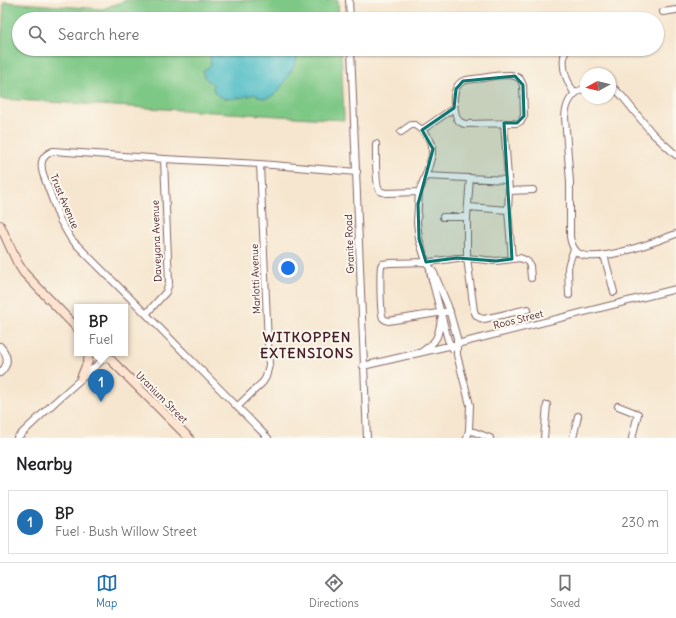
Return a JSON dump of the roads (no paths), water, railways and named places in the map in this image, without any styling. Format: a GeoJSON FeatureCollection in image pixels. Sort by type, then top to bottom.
{"type":"FeatureCollection","features":[{"type":"Feature","properties":{"kind":"street"},"geometry":{"type":"LineString","coordinates":[[349,0],[350,12]]}},
{"type":"Feature","properties":{"kind":"street"},"geometry":{"type":"LineString","coordinates":[[663,12],[676,10]]}},
{"type":"Feature","properties":{"kind":"street","name":"Granite Road"},"geometry":{"type":"LineString","coordinates":[[351,56],[367,438]]}},
{"type":"Feature","properties":{"kind":"street"},"geometry":{"type":"LineString","coordinates":[[564,56],[564,68],[568,82],[574,93]]}},
{"type":"Feature","properties":{"kind":"street"},"geometry":{"type":"LineString","coordinates":[[510,75],[520,79],[522,85],[524,116],[521,121],[517,123],[462,123],[457,119],[454,108],[454,95],[456,89],[463,82],[510,75]]}},
{"type":"Feature","properties":{"kind":"street"},"geometry":{"type":"LineString","coordinates":[[580,90],[574,93],[565,110],[570,182],[570,237],[574,249],[584,255],[604,255],[637,248],[676,234]]}},
{"type":"Feature","properties":{"kind":"street"},"geometry":{"type":"LineString","coordinates":[[616,90],[652,133],[676,155]]}},
{"type":"Feature","properties":{"kind":"street"},"geometry":{"type":"LineString","coordinates":[[422,130],[454,108]]}},
{"type":"Feature","properties":{"kind":"street"},"geometry":{"type":"LineString","coordinates":[[504,123],[512,259]]}},
{"type":"Feature","properties":{"kind":"street"},"geometry":{"type":"LineString","coordinates":[[401,132],[408,127],[415,125],[422,130],[430,140],[433,149],[426,176],[419,192],[417,222],[419,239],[426,262],[436,278],[450,311],[457,338],[454,345]]}},
{"type":"Feature","properties":{"kind":"street"},"geometry":{"type":"LineString","coordinates":[[376,144],[377,181],[379,190],[386,193],[419,192]]}},
{"type":"Feature","properties":{"kind":"street","name":"Trust Avenue"},"geometry":{"type":"LineString","coordinates":[[268,438],[71,239],[60,220],[43,174],[41,162],[47,153],[53,151],[260,164],[357,172]]}},
{"type":"Feature","properties":{"kind":"street","name":"Daveyana Avenue"},"geometry":{"type":"LineString","coordinates":[[146,314],[166,292],[169,283],[164,159]]}},
{"type":"Feature","properties":{"kind":"street","name":"Marlotti Avenue"},"geometry":{"type":"LineString","coordinates":[[238,406],[263,382],[266,378],[269,365],[260,164]]}},
{"type":"Feature","properties":{"kind":"street"},"geometry":{"type":"LineString","coordinates":[[426,176],[508,180]]}},
{"type":"Feature","properties":{"kind":"street"},"geometry":{"type":"LineString","coordinates":[[470,178],[467,217],[467,258],[476,316],[479,319],[484,319],[528,309]]}},
{"type":"Feature","properties":{"kind":"street"},"geometry":{"type":"LineString","coordinates":[[509,191],[533,190]]}},
{"type":"Feature","properties":{"kind":"street"},"geometry":{"type":"LineString","coordinates":[[468,207],[508,210]]}},
{"type":"Feature","properties":{"kind":"street"},"geometry":{"type":"LineString","coordinates":[[443,217],[467,217]]}},
{"type":"Feature","properties":{"kind":"street"},"geometry":{"type":"LineString","coordinates":[[0,225],[17,262],[24,273],[74,325]]}},
{"type":"Feature","properties":{"kind":"street"},"geometry":{"type":"LineString","coordinates":[[569,295],[568,268],[574,249]]}},
{"type":"Feature","properties":{"kind":"street"},"geometry":{"type":"LineString","coordinates":[[604,255],[614,292]]}},
{"type":"Feature","properties":{"kind":"street"},"geometry":{"type":"LineString","coordinates":[[450,311],[441,315],[388,321],[383,319],[380,268],[382,264],[426,262],[451,258],[496,261],[520,258],[528,262],[530,266],[531,278]]}},
{"type":"Feature","properties":{"kind":"street"},"geometry":{"type":"LineString","coordinates":[[430,269],[430,276],[448,340],[454,345],[470,405],[469,430],[467,438]]}},
{"type":"Feature","properties":{"kind":"street","name":"Roos Street"},"geometry":{"type":"LineString","coordinates":[[364,366],[676,289]]}},
{"type":"Feature","properties":{"kind":"street"},"geometry":{"type":"LineString","coordinates":[[422,352],[438,337],[441,315]]}},
{"type":"Feature","properties":{"kind":"street"},"geometry":{"type":"LineString","coordinates":[[0,346],[7,355],[7,361],[4,369],[0,373]]}},
{"type":"Feature","properties":{"kind":"street"},"geometry":{"type":"LineString","coordinates":[[82,378],[89,356]]}},
{"type":"Feature","properties":{"kind":"street"},"geometry":{"type":"LineString","coordinates":[[17,438],[104,356]]}},
{"type":"Feature","properties":{"kind":"street","name":"Uranium Street"},"geometry":{"type":"LineString","coordinates":[[108,356],[188,438]]}},
{"type":"Feature","properties":{"kind":"street"},"geometry":{"type":"LineString","coordinates":[[544,438],[547,405]]}},
{"type":"Feature","properties":{"kind":"street"},"geometry":{"type":"LineString","coordinates":[[618,406],[638,414],[632,438]]}},
{"type":"Feature","properties":{"kind":"street"},"geometry":{"type":"LineString","coordinates":[[573,438],[578,416]]}},
{"type":"Feature","properties":{"kind":"street"},"geometry":{"type":"LineString","coordinates":[[469,430],[490,438]]}},
{"type":"Feature","properties":{"kind":"water"},"geometry":{"type":"Polygon","coordinates":[[[210,56],[297,56],[297,58],[296,63],[279,90],[275,94],[266,98],[255,94],[240,98],[228,99],[218,96],[213,90],[213,84],[204,76],[203,71],[211,65],[210,56]]]}},
{"type":"Feature","properties":{"kind":"place","name":"BP"},"geometry":{"type":"Point","coordinates":[101,402]}},
{"type":"Feature","properties":{"kind":"district","name":"WITKOPPEN EXTENSIONS"},"geometry":{"type":"Point","coordinates":[307,346]}}]}
